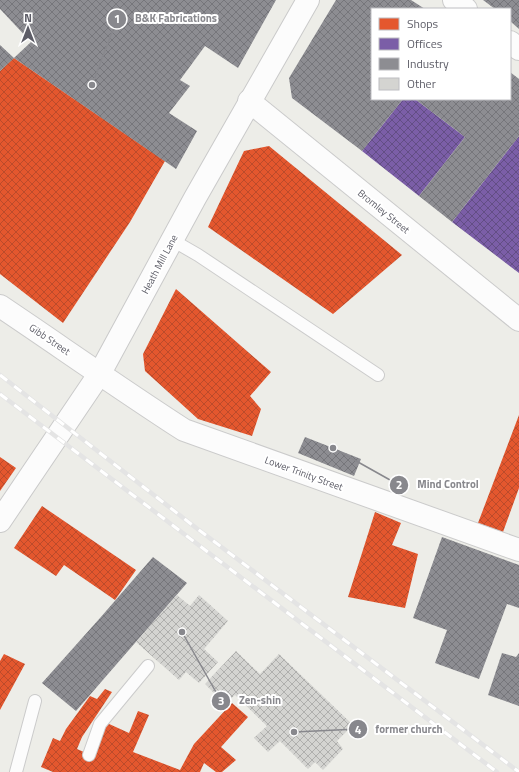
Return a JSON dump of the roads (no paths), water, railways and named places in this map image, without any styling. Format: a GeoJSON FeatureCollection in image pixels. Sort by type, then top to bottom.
{"type":"FeatureCollection","features":[{"type":"Feature","properties":{"kind":"street","name":"Heath Mill Lane"},"geometry":{"type":"LineString","coordinates":[[0,521],[100,373],[249,101],[308,0]]}},
{"type":"Feature","properties":{"kind":"street"},"geometry":{"type":"LineString","coordinates":[[454,0],[465,8]]}},
{"type":"Feature","properties":{"kind":"street"},"geometry":{"type":"LineString","coordinates":[[511,43],[519,49]]}},
{"type":"Feature","properties":{"kind":"street","name":"Bromley Street"},"geometry":{"type":"LineString","coordinates":[[249,101],[519,320]]}},
{"type":"Feature","properties":{"kind":"street","name":"Gibb Street"},"geometry":{"type":"LineString","coordinates":[[0,306],[100,373]]}},
{"type":"Feature","properties":{"kind":"street","name":"Lower Trinity Street"},"geometry":{"type":"LineString","coordinates":[[100,373],[142,403],[184,430],[519,550]]}},
{"type":"Feature","properties":{"kind":"lane"},"geometry":{"type":"LineString","coordinates":[[172,240],[378,374]]}},
{"type":"Feature","properties":{"kind":"lane"},"geometry":{"type":"LineString","coordinates":[[89,755],[100,724],[148,666]]}},
{"type":"Feature","properties":{"kind":"lane"},"geometry":{"type":"LineString","coordinates":[[16,772],[35,701]]}},
{"type":"Feature","properties":{"kind":"railway"},"geometry":{"type":"LineString","coordinates":[[0,375],[191,524],[519,772]]}},
{"type":"Feature","properties":{"kind":"railway"},"geometry":{"type":"LineString","coordinates":[[0,394],[497,772]]}},
{"type":"Feature","properties":{"kind":"place","name":"B&K Fabrications"},"geometry":{"type":"Point","coordinates":[92,85]}},
{"type":"Feature","properties":{"kind":"place","name":"Mind Control"},"geometry":{"type":"Point","coordinates":[333,448]}},
{"type":"Feature","properties":{"kind":"place","name":"Zen-shin"},"geometry":{"type":"Point","coordinates":[182,632]}},
{"type":"Feature","properties":{"kind":"place","name":"former church"},"geometry":{"type":"Point","coordinates":[294,732]}}]}
